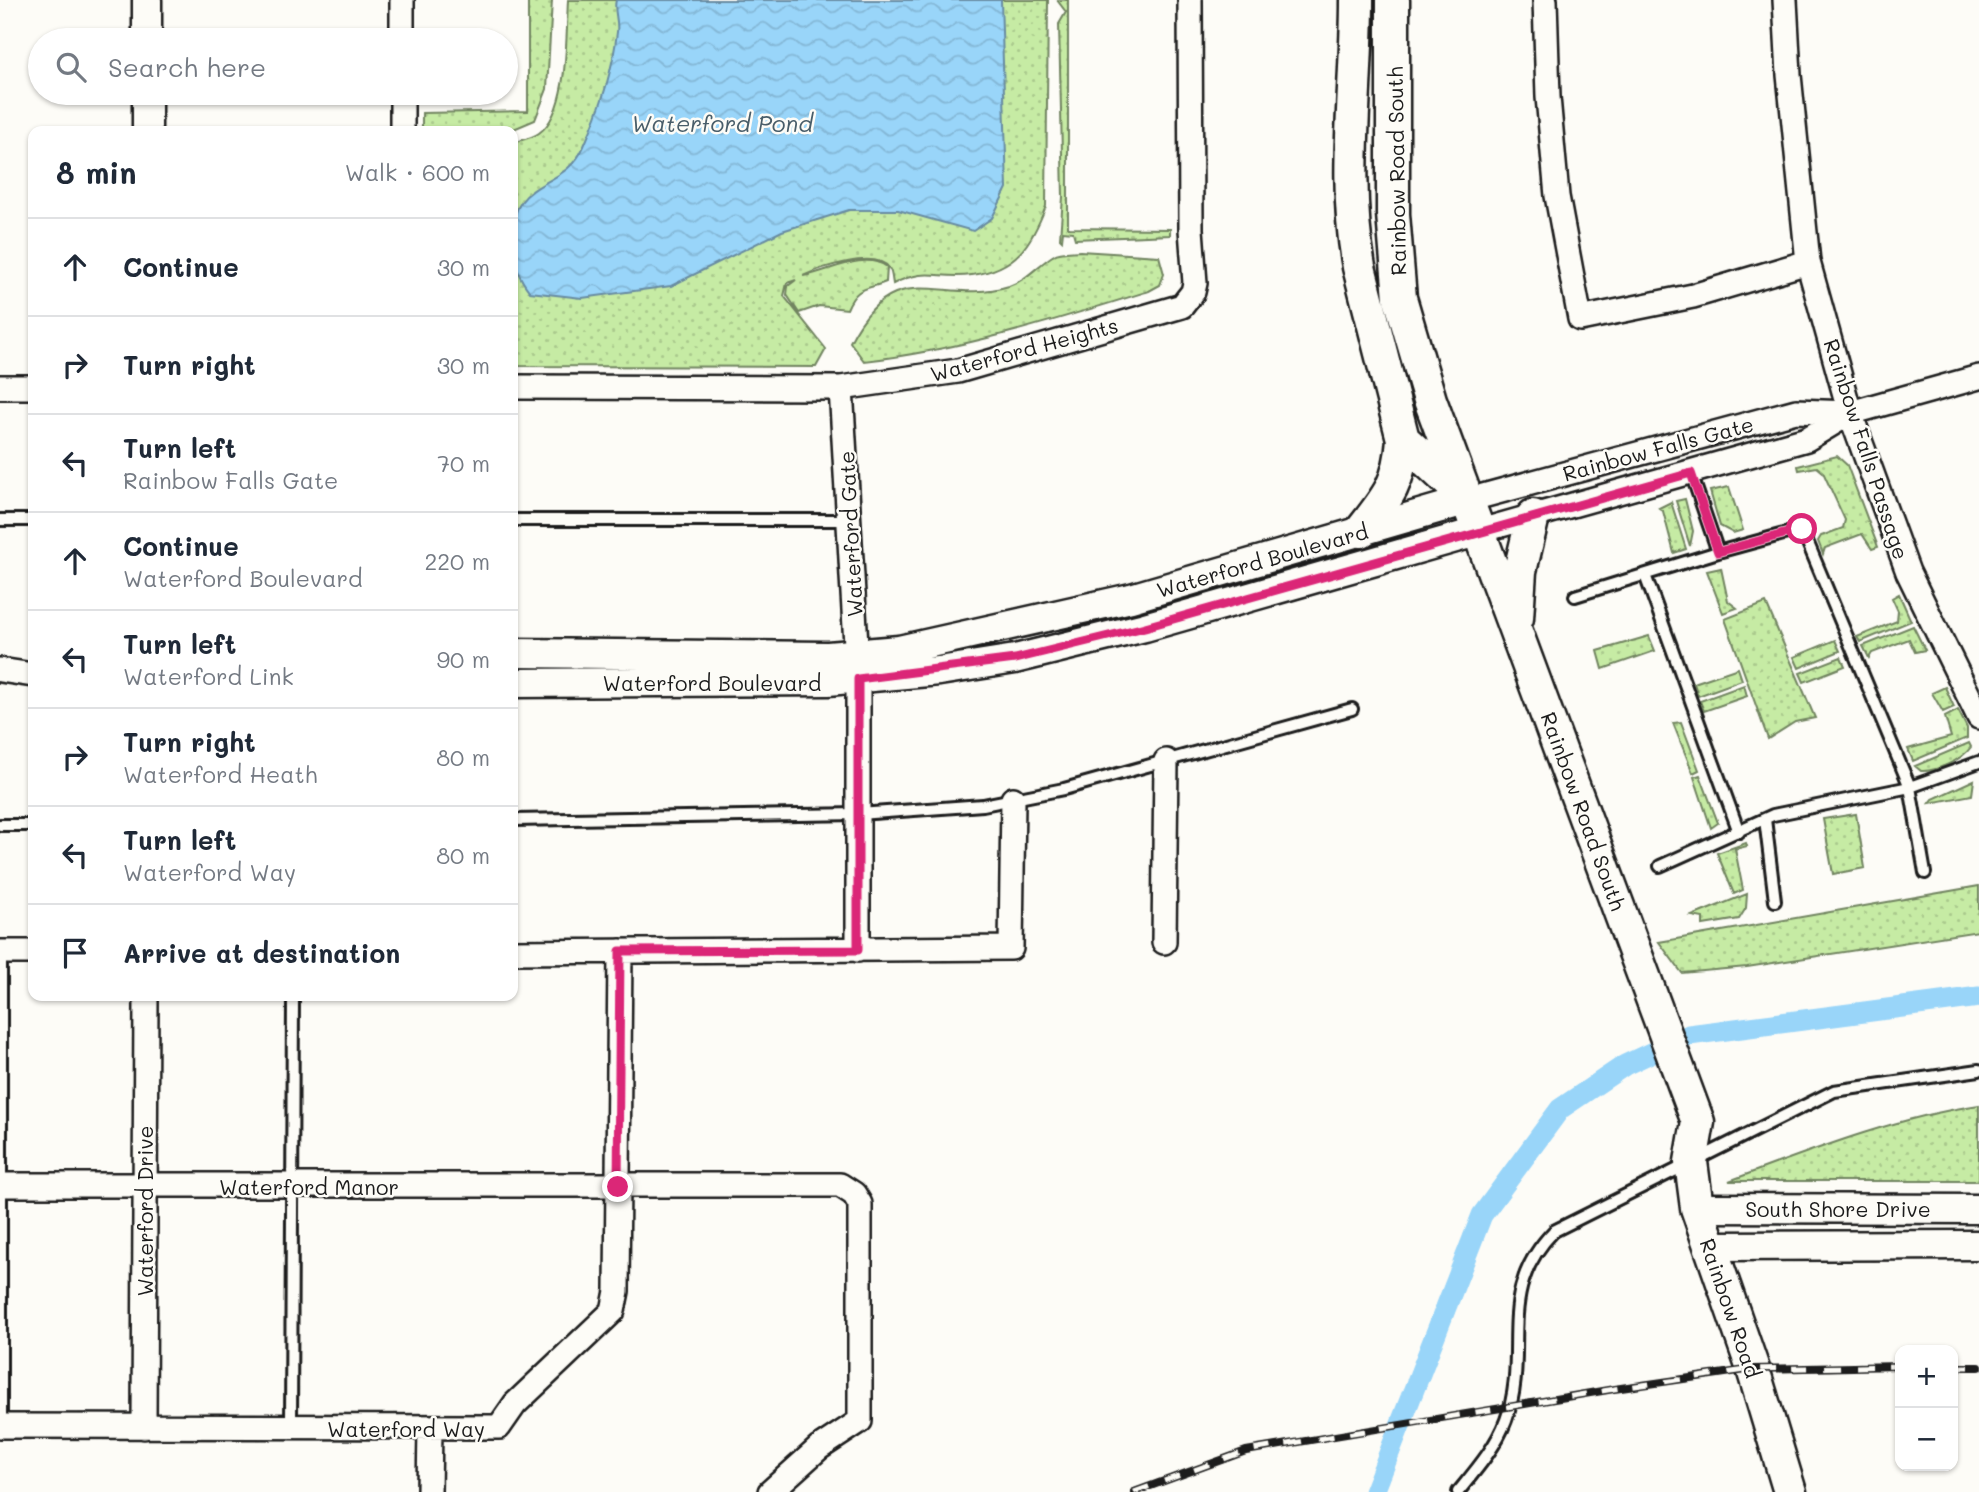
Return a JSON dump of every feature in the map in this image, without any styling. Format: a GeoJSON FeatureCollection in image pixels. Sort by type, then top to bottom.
{"type":"FeatureCollection","features":[{"type":"Feature","properties":{"kind":"main road","name":"Rainbow Road South"},"geometry":{"type":"LineString","coordinates":[[1357,0],[1351,161],[1354,240],[1403,439],[1468,500]]}},
{"type":"Feature","properties":{"kind":"main road","name":"Rainbow Road South"},"geometry":{"type":"LineString","coordinates":[[1393,0],[1393,214],[1400,298],[1430,400],[1517,626],[1698,1122]]}},
{"type":"Feature","properties":{"kind":"main road"},"geometry":{"type":"LineString","coordinates":[[1361,531],[1387,499],[1401,469],[1403,439]]}},
{"type":"Feature","properties":{"kind":"main road"},"geometry":{"type":"LineString","coordinates":[[1517,626],[1520,571],[1533,516]]}},
{"type":"Feature","properties":{"kind":"main road","name":"Rainbow Road"},"geometry":{"type":"LineString","coordinates":[[1698,1122],[1691,1162],[1697,1208],[1753,1369],[1790,1492]]}},
{"type":"Feature","properties":{"kind":"street"},"geometry":{"type":"LineString","coordinates":[[147,0],[147,28]]}},
{"type":"Feature","properties":{"kind":"street"},"geometry":{"type":"LineString","coordinates":[[402,0],[402,28]]}},
{"type":"Feature","properties":{"kind":"street","name":"Waterford Heights"},"geometry":{"type":"LineString","coordinates":[[518,387],[841,388],[958,371],[1172,310],[1189,299],[1195,283],[1191,229],[1190,0]]}},
{"type":"Feature","properties":{"kind":"street"},"geometry":{"type":"LineString","coordinates":[[1545,0],[1548,97],[1557,196],[1580,319],[1693,296],[1808,262]]}},
{"type":"Feature","properties":{"kind":"street","name":"Rainbow Falls Passage"},"geometry":{"type":"LineString","coordinates":[[1785,0],[1790,88],[1808,262],[1850,413],[1908,572],[1979,717]]}},
{"type":"Feature","properties":{"kind":"street"},"geometry":{"type":"LineString","coordinates":[[147,105],[147,126]]}},
{"type":"Feature","properties":{"kind":"street"},"geometry":{"type":"LineString","coordinates":[[402,105],[402,126]]}},
{"type":"Feature","properties":{"kind":"street","name":"Rainbow Falls Gate"},"geometry":{"type":"LineString","coordinates":[[1480,531],[1807,439],[1850,413],[1979,377]]}},
{"type":"Feature","properties":{"kind":"street"},"geometry":{"type":"LineString","coordinates":[[0,387],[28,387]]}},
{"type":"Feature","properties":{"kind":"street","name":"Waterford Gate"},"geometry":{"type":"LineString","coordinates":[[841,388],[857,666],[858,950]]}},
{"type":"Feature","properties":{"kind":"street","name":"Rainbow Falls Gate"},"geometry":{"type":"LineString","coordinates":[[1468,500],[1796,411],[1850,413]]}},
{"type":"Feature","properties":{"kind":"street","name":"Waterford Boulevard"},"geometry":{"type":"LineString","coordinates":[[518,653],[857,666],[900,650],[1131,598],[1468,500]]}},
{"type":"Feature","properties":{"kind":"street","name":"Waterford Boulevard"},"geometry":{"type":"LineString","coordinates":[[518,682],[1015,659],[1145,627],[1480,531]]}},
{"type":"Feature","properties":{"kind":"street"},"geometry":{"type":"LineString","coordinates":[[5,670],[28,667]]}},
{"type":"Feature","properties":{"kind":"street"},"geometry":{"type":"LineString","coordinates":[[5,670],[28,674]]}},
{"type":"Feature","properties":{"kind":"street"},"geometry":{"type":"LineString","coordinates":[[1164,942],[1166,761]]}},
{"type":"Feature","properties":{"kind":"street"},"geometry":{"type":"LineString","coordinates":[[518,951],[1011,948],[1013,799]]}},
{"type":"Feature","properties":{"kind":"street","name":"Waterford Way"},"geometry":{"type":"LineString","coordinates":[[1,1426],[499,1427],[515,1404],[613,1311],[617,1292],[620,951]]}},
{"type":"Feature","properties":{"kind":"street"},"geometry":{"type":"LineString","coordinates":[[0,952],[28,952]]}},
{"type":"Feature","properties":{"kind":"street","name":"Waterford Drive"},"geometry":{"type":"LineString","coordinates":[[144,1427],[146,1001]]}},
{"type":"Feature","properties":{"kind":"street","name":"Waterford Manor"},"geometry":{"type":"LineString","coordinates":[[1,1185],[841,1185],[854,1194],[860,1205],[860,1420],[818,1448],[770,1492]]}},
{"type":"Feature","properties":{"kind":"street","name":"South Shore Drive"},"geometry":{"type":"LineString","coordinates":[[1697,1208],[1979,1209]]}},
{"type":"Feature","properties":{"kind":"street","name":"South Shore Drive"},"geometry":{"type":"LineString","coordinates":[[1709,1246],[1979,1245]]}},
{"type":"Feature","properties":{"kind":"street"},"geometry":{"type":"LineString","coordinates":[[429,1492],[430,1428]]}},
{"type":"Feature","properties":{"kind":"lane"},"geometry":{"type":"LineString","coordinates":[[1691,473],[1718,552]]}},
{"type":"Feature","properties":{"kind":"lane"},"geometry":{"type":"LineString","coordinates":[[0,520],[28,520]]}},
{"type":"Feature","properties":{"kind":"lane"},"geometry":{"type":"LineString","coordinates":[[518,520],[850,520]]}},
{"type":"Feature","properties":{"kind":"lane"},"geometry":{"type":"LineString","coordinates":[[1575,596],[1802,529],[1910,787],[1925,873]]}},
{"type":"Feature","properties":{"kind":"lane"},"geometry":{"type":"LineString","coordinates":[[1645,575],[1739,832]]}},
{"type":"Feature","properties":{"kind":"lane"},"geometry":{"type":"LineString","coordinates":[[518,820],[859,814],[1013,799],[1166,761],[1352,709]]}},
{"type":"Feature","properties":{"kind":"lane"},"geometry":{"type":"LineString","coordinates":[[1660,866],[1765,819],[1910,787],[1979,762]]}},
{"type":"Feature","properties":{"kind":"lane"},"geometry":{"type":"LineString","coordinates":[[1765,819],[1775,901]]}},
{"type":"Feature","properties":{"kind":"lane"},"geometry":{"type":"LineString","coordinates":[[0,825],[28,825]]}},
{"type":"Feature","properties":{"kind":"lane"},"geometry":{"type":"LineString","coordinates":[[0,952],[1,1426]]}},
{"type":"Feature","properties":{"kind":"lane"},"geometry":{"type":"LineString","coordinates":[[291,1428],[293,1001]]}},
{"type":"Feature","properties":{"kind":"lane"},"geometry":{"type":"LineString","coordinates":[[1458,1492],[1484,1460],[1506,1420],[1515,1373],[1515,1321],[1522,1283],[1535,1250],[1554,1231],[1834,1091],[1979,1070]]}},
{"type":"Feature","properties":{"kind":"green space"},"geometry":{"type":"Polygon","coordinates":[[[528,0],[552,0],[547,89],[535,120],[518,127],[422,126],[422,113],[528,111],[528,0]]]}},
{"type":"Feature","properties":{"kind":"green space","name":"Waterford Pond"},"geometry":{"type":"Polygon","coordinates":[[[568,0],[1048,0],[1046,206],[1028,243],[1020,253],[1011,261],[987,272],[960,276],[915,276],[893,284],[889,268],[882,263],[872,260],[861,260],[834,265],[803,276],[867,261],[878,262],[887,267],[886,282],[859,292],[847,309],[819,306],[799,313],[787,295],[788,286],[796,280],[787,283],[784,296],[826,349],[816,367],[518,366],[518,142],[539,133],[549,123],[561,91],[568,0]]]}},
{"type":"Feature","properties":{"kind":"green space"},"geometry":{"type":"Polygon","coordinates":[[[1057,0],[1068,0],[1068,228],[1170,229],[1170,235],[1075,239],[1073,232],[1063,231],[1062,240],[1060,238],[1063,197],[1059,24],[1066,12],[1057,0]]]}},
{"type":"Feature","properties":{"kind":"green space"},"geometry":{"type":"Polygon","coordinates":[[[1080,251],[1159,256],[1164,274],[1160,285],[1149,291],[1044,323],[936,350],[864,361],[850,342],[867,315],[885,299],[903,291],[921,288],[985,291],[1009,286],[1022,280],[1057,254],[1080,251]]]}},
{"type":"Feature","properties":{"kind":"green space"},"geometry":{"type":"Polygon","coordinates":[[[1837,456],[1847,465],[1878,547],[1872,549],[1862,534],[1825,548],[1823,554],[1818,541],[1821,536],[1843,528],[1845,520],[1823,472],[1817,467],[1799,470],[1798,466],[1837,456]]]}},
{"type":"Feature","properties":{"kind":"green space"},"geometry":{"type":"Polygon","coordinates":[[[1729,487],[1743,530],[1733,533],[1720,526],[1710,491],[1729,487]]]}},
{"type":"Feature","properties":{"kind":"green space"},"geometry":{"type":"Polygon","coordinates":[[[1685,499],[1693,531],[1690,546],[1676,501],[1685,499]]]}},
{"type":"Feature","properties":{"kind":"green space"},"geometry":{"type":"Polygon","coordinates":[[[1671,502],[1686,549],[1674,553],[1663,511],[1659,508],[1671,502]]]}},
{"type":"Feature","properties":{"kind":"green space"},"geometry":{"type":"Polygon","coordinates":[[[1721,568],[1728,601],[1737,608],[1723,613],[1707,571],[1721,568]]]}},
{"type":"Feature","properties":{"kind":"green space"},"geometry":{"type":"Polygon","coordinates":[[[1899,594],[1911,621],[1860,642],[1857,637],[1897,621],[1898,611],[1892,598],[1899,594]]]}},
{"type":"Feature","properties":{"kind":"green space"},"geometry":{"type":"Polygon","coordinates":[[[1766,603],[1815,718],[1795,722],[1768,739],[1725,619],[1766,603]]]}},
{"type":"Feature","properties":{"kind":"green space"},"geometry":{"type":"Polygon","coordinates":[[[1913,626],[1925,650],[1915,652],[1909,639],[1872,653],[1869,658],[1863,646],[1913,626]]]}},
{"type":"Feature","properties":{"kind":"green space"},"geometry":{"type":"Polygon","coordinates":[[[1649,636],[1655,651],[1603,669],[1598,651],[1649,636]]]}},
{"type":"Feature","properties":{"kind":"green space"},"geometry":{"type":"Polygon","coordinates":[[[1835,640],[1840,651],[1799,668],[1794,657],[1835,640]]]}},
{"type":"Feature","properties":{"kind":"green space"},"geometry":{"type":"Polygon","coordinates":[[[1841,657],[1845,666],[1804,682],[1800,673],[1841,657]]]}},
{"type":"Feature","properties":{"kind":"green space"},"geometry":{"type":"Polygon","coordinates":[[[1738,668],[1742,680],[1698,696],[1694,683],[1738,668]]]}},
{"type":"Feature","properties":{"kind":"green space"},"geometry":{"type":"Polygon","coordinates":[[[1744,685],[1747,696],[1704,711],[1700,701],[1744,685]]]}},
{"type":"Feature","properties":{"kind":"green space"},"geometry":{"type":"Polygon","coordinates":[[[1945,687],[1954,707],[1943,712],[1932,693],[1945,687]]]}},
{"type":"Feature","properties":{"kind":"green space"},"geometry":{"type":"Polygon","coordinates":[[[1958,710],[1967,728],[1967,738],[1913,761],[1908,749],[1951,737],[1945,717],[1958,710]]]}},
{"type":"Feature","properties":{"kind":"green space"},"geometry":{"type":"Polygon","coordinates":[[[1681,722],[1699,770],[1693,773],[1673,723],[1681,722]]]}},
{"type":"Feature","properties":{"kind":"green space"},"geometry":{"type":"Polygon","coordinates":[[[1969,743],[1971,747],[1967,752],[1948,764],[1927,771],[1921,771],[1915,766],[1969,743]]]}},
{"type":"Feature","properties":{"kind":"green space"},"geometry":{"type":"Polygon","coordinates":[[[1700,775],[1718,823],[1711,828],[1694,777],[1700,775]]]}},
{"type":"Feature","properties":{"kind":"green space"},"geometry":{"type":"Polygon","coordinates":[[[1974,780],[1972,795],[1930,803],[1933,799],[1974,780]]]}},
{"type":"Feature","properties":{"kind":"green space"},"geometry":{"type":"Polygon","coordinates":[[[1856,814],[1865,868],[1833,874],[1823,819],[1856,814]]]}},
{"type":"Feature","properties":{"kind":"green space"},"geometry":{"type":"Polygon","coordinates":[[[1746,843],[1747,846],[1735,849],[1743,890],[1734,894],[1717,853],[1746,843]]]}},
{"type":"Feature","properties":{"kind":"green space"},"geometry":{"type":"Polygon","coordinates":[[[1979,886],[1979,931],[1747,967],[1682,973],[1659,942],[1979,886]]]}},
{"type":"Feature","properties":{"kind":"green space"},"geometry":{"type":"Polygon","coordinates":[[[1747,894],[1746,908],[1739,919],[1703,925],[1703,918],[1692,916],[1747,894]]]}},
{"type":"Feature","properties":{"kind":"green space"},"geometry":{"type":"Polygon","coordinates":[[[1979,1105],[1979,1181],[1729,1181],[1883,1127],[1979,1105]]]}},
{"type":"Feature","properties":{"kind":"water","name":"Waterford Pond"},"geometry":{"type":"Polygon","coordinates":[[[616,0],[1001,0],[1007,188],[992,218],[973,231],[898,210],[849,210],[782,231],[671,286],[582,298],[530,292],[518,271],[518,209],[528,195],[575,161],[584,146],[609,75],[617,28],[616,0]]]}},
{"type":"Feature","properties":{"kind":"waterway"},"geometry":{"type":"LineString","coordinates":[[1374,1492],[1482,1215],[1560,1109],[1625,1065],[1689,1035],[1979,997]]}},
{"type":"Feature","properties":{"kind":"railway"},"geometry":{"type":"LineString","coordinates":[[1134,1492],[1246,1451],[1614,1389],[1753,1369],[1895,1366]]}},
{"type":"Feature","properties":{"kind":"railway"},"geometry":{"type":"LineString","coordinates":[[1958,1367],[1979,1367]]}},
{"type":"Feature","properties":{"kind":"route"},"geometry":{"type":"LineString","coordinates":[[618,1187],[620,951],[858,950],[858,679],[939,671],[1015,659],[1145,627],[1691,473],[1718,552],[1802,529]]}}]}
